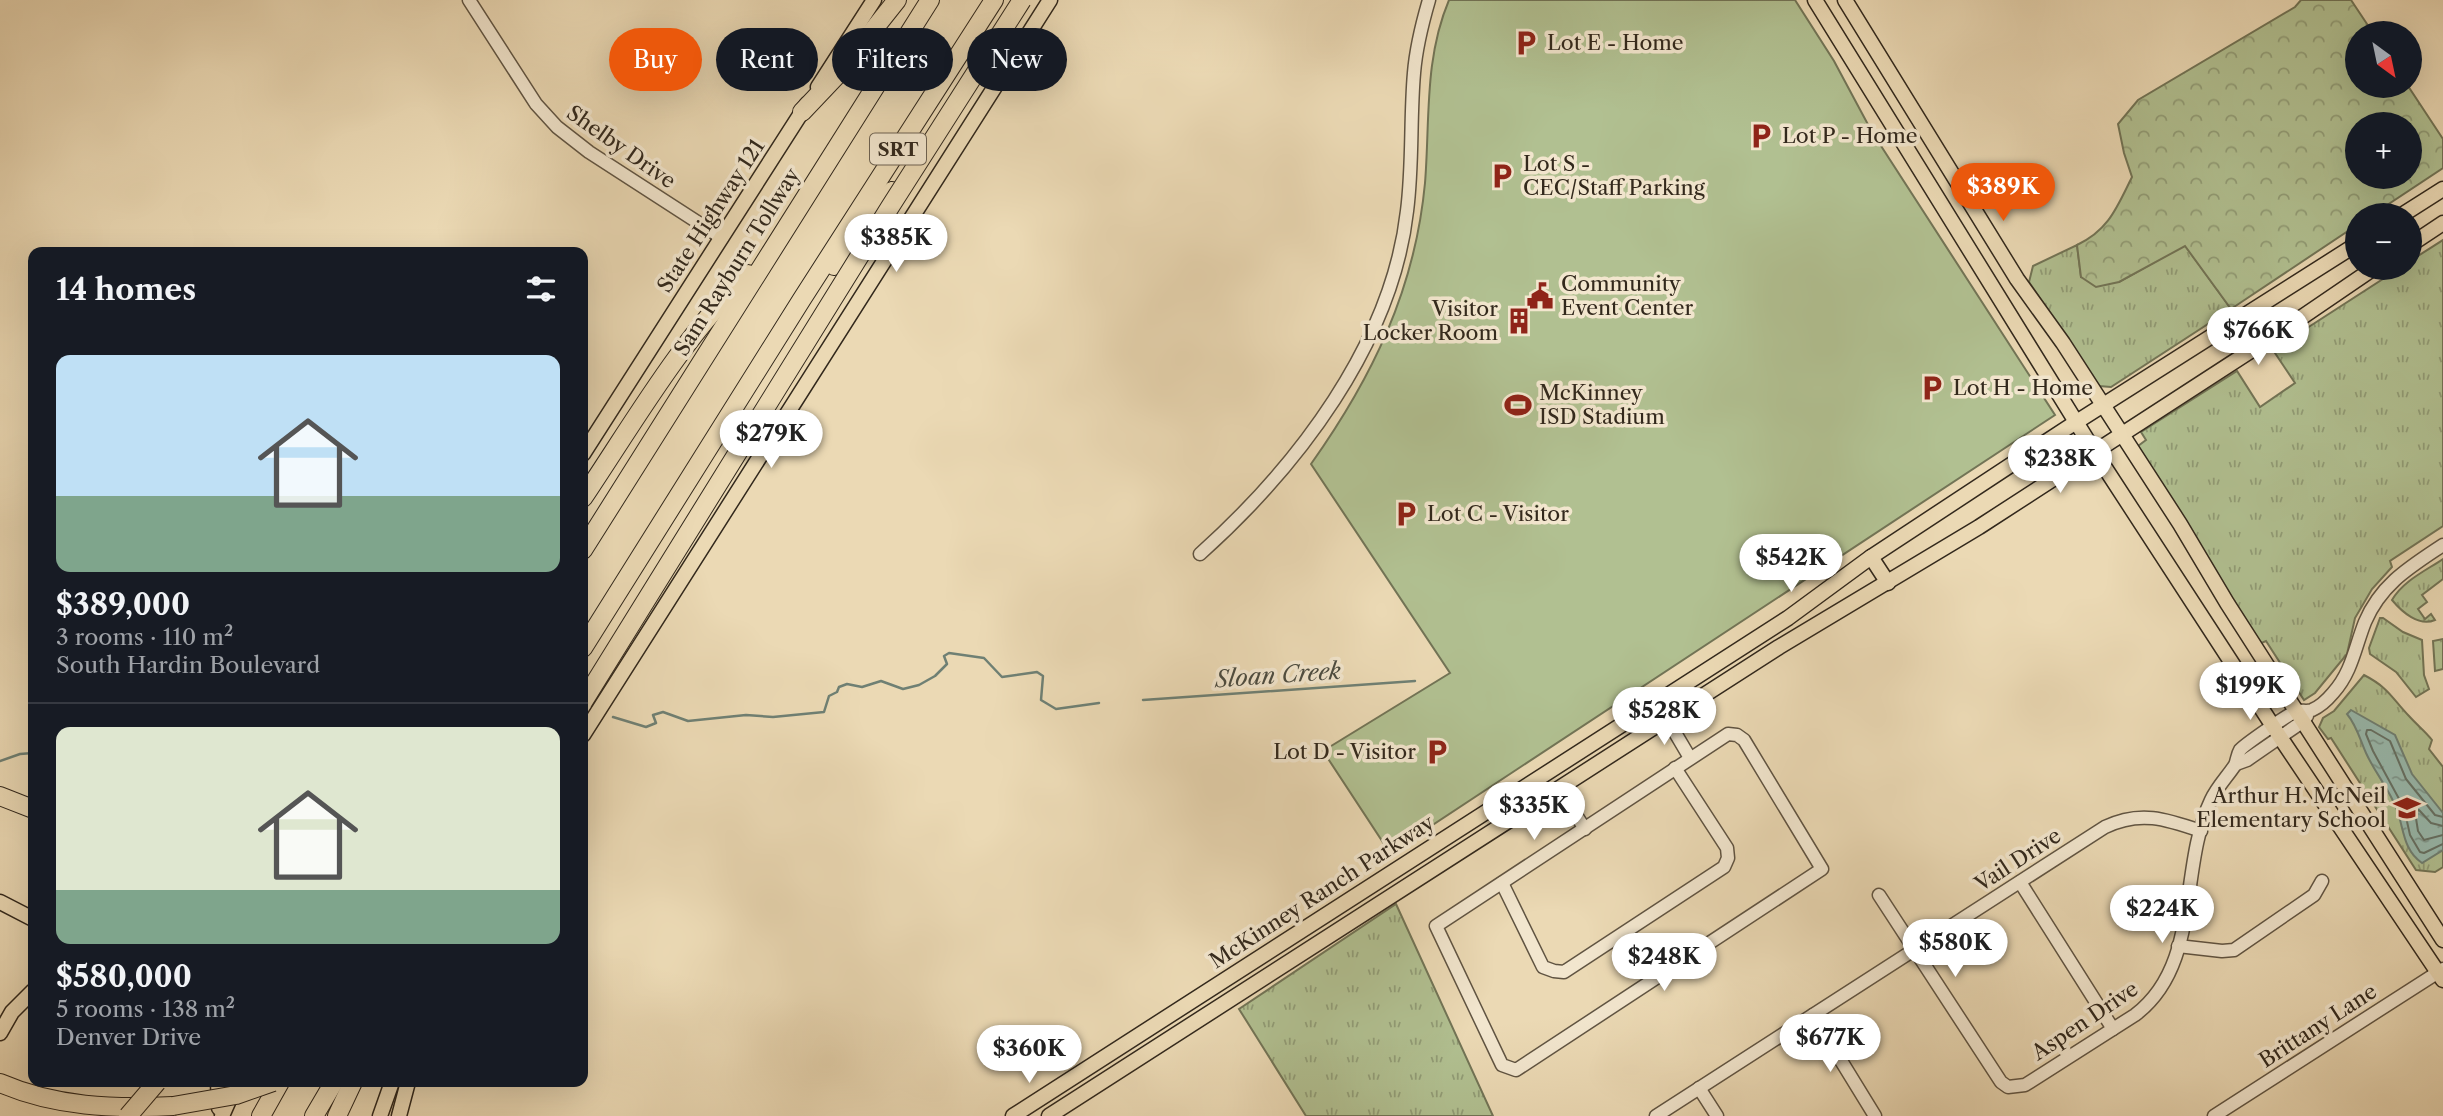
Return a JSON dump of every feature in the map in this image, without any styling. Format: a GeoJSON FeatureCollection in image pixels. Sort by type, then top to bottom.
{"type":"FeatureCollection","features":[{"type":"Feature","properties":{"kind":"highway"},"geometry":{"type":"LineString","coordinates":[[802,112],[839,74],[897,0]]}},
{"type":"Feature","properties":{"kind":"highway","name":"Sam Rayburn Tollway"},"geometry":{"type":"LineString","coordinates":[[588,542],[930,0]]}},
{"type":"Feature","properties":{"kind":"highway","name":"SRT"},"geometry":{"type":"LineString","coordinates":[[588,640],[994,0]]}},
{"type":"Feature","properties":{"kind":"highway"},"geometry":{"type":"LineString","coordinates":[[588,694],[1022,0]]}},
{"type":"Feature","properties":{"kind":"highway"},"geometry":{"type":"LineString","coordinates":[[802,299],[848,251],[1033,0]]}},
{"type":"Feature","properties":{"kind":"highway"},"geometry":{"type":"LineString","coordinates":[[588,490],[657,386],[719,302],[769,255]]}},
{"type":"Feature","properties":{"kind":"highway"},"geometry":{"type":"LineString","coordinates":[[0,796],[28,807]]}},
{"type":"Feature","properties":{"kind":"highway"},"geometry":{"type":"LineString","coordinates":[[0,1083],[72,1103],[136,1108],[205,1101],[259,1087]]}},
{"type":"Feature","properties":{"kind":"highway"},"geometry":{"type":"LineString","coordinates":[[128,1116],[153,1087]]}},
{"type":"Feature","properties":{"kind":"highway"},"geometry":{"type":"LineString","coordinates":[[261,1116],[277,1087]]}},
{"type":"Feature","properties":{"kind":"highway"},"geometry":{"type":"LineString","coordinates":[[314,1116],[331,1087]]}},
{"type":"Feature","properties":{"kind":"highway"},"geometry":{"type":"LineString","coordinates":[[337,1116],[351,1087]]}},
{"type":"Feature","properties":{"kind":"main road","name":"State Highway 121"},"geometry":{"type":"LineString","coordinates":[[588,446],[874,0]]}},
{"type":"Feature","properties":{"kind":"main road"},"geometry":{"type":"LineString","coordinates":[[588,728],[1050,0]]}},
{"type":"Feature","properties":{"kind":"main road"},"geometry":{"type":"LineString","coordinates":[[1815,0],[2094,451],[2276,732],[2441,974]]}},
{"type":"Feature","properties":{"kind":"main road"},"geometry":{"type":"LineString","coordinates":[[1845,0],[2017,279],[2063,343],[2180,524],[2227,603],[2303,715],[2443,940]]}},
{"type":"Feature","properties":{"kind":"main road"},"geometry":{"type":"LineString","coordinates":[[1932,190],[1958,184]]}},
{"type":"Feature","properties":{"kind":"main road"},"geometry":{"type":"LineString","coordinates":[[1940,203],[1958,184]]}},
{"type":"Feature","properties":{"kind":"main road"},"geometry":{"type":"LineString","coordinates":[[2421,203],[2443,189]]}},
{"type":"Feature","properties":{"kind":"main road"},"geometry":{"type":"LineString","coordinates":[[2422,237],[2443,223]]}},
{"type":"Feature","properties":{"kind":"main road","name":"McKinney Ranch Parkway"},"geometry":{"type":"LineString","coordinates":[[1013,1116],[1788,618],[1871,557],[2076,422],[2345,252]]}},
{"type":"Feature","properties":{"kind":"main road","name":"McKinney Ranch Parkway"},"geometry":{"type":"LineString","coordinates":[[1049,1116],[1779,647],[1939,552],[2356,280]]}},
{"type":"Feature","properties":{"kind":"main road"},"geometry":{"type":"LineString","coordinates":[[1871,557],[1888,583]]}},
{"type":"Feature","properties":{"kind":"main road"},"geometry":{"type":"LineString","coordinates":[[1656,703],[1667,719]]}},
{"type":"Feature","properties":{"kind":"main road"},"geometry":{"type":"LineString","coordinates":[[0,902],[28,916]]}},
{"type":"Feature","properties":{"kind":"main road"},"geometry":{"type":"LineString","coordinates":[[0,1033],[12,1012],[28,996]]}},
{"type":"Feature","properties":{"kind":"main road"},"geometry":{"type":"LineString","coordinates":[[218,1087],[221,1116]]}},
{"type":"Feature","properties":{"kind":"main road"},"geometry":{"type":"LineString","coordinates":[[221,1116],[235,1087]]}},
{"type":"Feature","properties":{"kind":"main road"},"geometry":{"type":"LineString","coordinates":[[380,1116],[390,1087]]}},
{"type":"Feature","properties":{"kind":"main road"},"geometry":{"type":"LineString","coordinates":[[399,1116],[407,1087]]}},
{"type":"Feature","properties":{"kind":"street","name":"Shelby Drive"},"geometry":{"type":"LineString","coordinates":[[469,0],[536,104],[557,127],[578,145],[722,237]]}},
{"type":"Feature","properties":{"kind":"street"},"geometry":{"type":"LineString","coordinates":[[1200,554],[1241,515],[1296,454],[1342,387],[1381,307],[1395,269],[1406,217],[1412,158],[1414,74],[1419,36],[1429,0]]}},
{"type":"Feature","properties":{"kind":"street","name":"Aspen Drive"},"geometry":{"type":"LineString","coordinates":[[1915,949],[2001,1082],[2008,1087],[2025,1085],[2149,1004],[2169,976],[2178,946],[2206,813],[2216,791],[2236,764],[2241,750],[2276,732],[2332,695],[2346,675],[2376,600],[2397,576],[2443,545]]}},
{"type":"Feature","properties":{"kind":"street"},"geometry":{"type":"LineString","coordinates":[[1667,719],[1690,758]]}},
{"type":"Feature","properties":{"kind":"street"},"geometry":{"type":"LineString","coordinates":[[1728,734],[1737,735],[1744,740],[1822,869],[1516,1070],[1502,1065],[1436,926],[1675,768],[1728,734]]}},
{"type":"Feature","properties":{"kind":"street"},"geometry":{"type":"LineString","coordinates":[[1502,883],[1543,967],[1564,971],[1724,867],[1728,858],[1727,848],[1675,768]]}},
{"type":"Feature","properties":{"kind":"street"},"geometry":{"type":"LineString","coordinates":[[1559,789],[1585,829]]}},
{"type":"Feature","properties":{"kind":"street","name":"Vail Drive"},"geometry":{"type":"LineString","coordinates":[[1656,1116],[2120,819],[2133,816],[2153,818],[2201,831]]}},
{"type":"Feature","properties":{"kind":"street"},"geometry":{"type":"LineString","coordinates":[[2178,946],[2234,950],[2314,895],[2322,881]]}},
{"type":"Feature","properties":{"kind":"street"},"geometry":{"type":"LineString","coordinates":[[2020,882],[2113,1029]]}},
{"type":"Feature","properties":{"kind":"street"},"geometry":{"type":"LineString","coordinates":[[1879,895],[1915,949]]}},
{"type":"Feature","properties":{"kind":"street","name":"Brittany Lane"},"geometry":{"type":"LineString","coordinates":[[2214,1116],[2441,974]]}},
{"type":"Feature","properties":{"kind":"street"},"geometry":{"type":"LineString","coordinates":[[1813,1015],[1875,1116]]}},
{"type":"Feature","properties":{"kind":"street"},"geometry":{"type":"LineString","coordinates":[[1699,1088],[1717,1116]]}},
{"type":"Feature","properties":{"kind":"green space"},"geometry":{"type":"Polygon","coordinates":[[[1449,0],[1795,0],[1834,61],[1872,132],[2055,415],[1390,853],[1323,751],[1450,673],[1311,464],[1371,366],[1401,296],[1412,260],[1425,183],[1435,45],[1449,0]]]}},
{"type":"Feature","properties":{"kind":"green space"},"geometry":{"type":"Polygon","coordinates":[[[2301,0],[2351,0],[2365,21],[2345,21],[2345,98],[2416,98],[2443,139],[2443,168],[2422,182],[2422,112],[2345,112],[2345,189],[2411,189],[2390,203],[2345,203],[2345,233],[2231,309],[2185,246],[2119,282],[2096,287],[2081,277],[2077,245],[2105,225],[2132,177],[2118,124],[2138,100],[2295,7],[2301,0]]]}},
{"type":"Feature","properties":{"kind":"green space"},"geometry":{"type":"Polygon","coordinates":[[[2443,240],[2443,526],[2390,561],[2392,567],[2372,589],[2355,618],[2347,654],[2315,693],[2304,700],[2266,641],[2259,644],[2138,446],[2146,440],[2141,432],[2237,371],[2260,407],[2295,383],[2273,350],[2381,280],[2422,280],[2422,253],[2443,240]]]}},
{"type":"Feature","properties":{"kind":"green space"},"geometry":{"type":"Polygon","coordinates":[[[2077,245],[2081,277],[2119,282],[2185,245],[2231,309],[2111,387],[2099,386],[2029,282],[2033,266],[2077,245]]]}},
{"type":"Feature","properties":{"kind":"green space"},"geometry":{"type":"Polygon","coordinates":[[[2443,559],[2443,579],[2422,595],[2427,602],[2418,609],[2425,619],[2431,614],[2435,620],[2417,620],[2392,600],[2408,582],[2443,559]]]}},
{"type":"Feature","properties":{"kind":"green space"},"geometry":{"type":"Polygon","coordinates":[[[2380,618],[2422,640],[2424,675],[2429,689],[2416,697],[2396,672],[2370,654],[2369,648],[2380,618]]]}},
{"type":"Feature","properties":{"kind":"green space"},"geometry":{"type":"Polygon","coordinates":[[[2443,639],[2443,669],[2435,671],[2433,641],[2443,639]]]}},
{"type":"Feature","properties":{"kind":"green space"},"geometry":{"type":"Polygon","coordinates":[[[2364,675],[2384,689],[2432,740],[2429,749],[2443,767],[2443,867],[2435,872],[2416,870],[2331,738],[2328,739],[2319,727],[2323,718],[2334,711],[2364,675]]]}},
{"type":"Feature","properties":{"kind":"green space"},"geometry":{"type":"Polygon","coordinates":[[[1396,904],[1493,1116],[1306,1116],[1239,1009],[1396,904]]]}},
{"type":"Feature","properties":{"kind":"water"},"geometry":{"type":"Polygon","coordinates":[[[2351,710],[2395,735],[2412,774],[2443,813],[2443,850],[2422,863],[2408,846],[2394,803],[2347,714],[2351,710]]]}},
{"type":"Feature","properties":{"kind":"waterway","name":"Sloan Creek"},"geometry":{"type":"LineString","coordinates":[[613,717],[646,727],[656,723],[653,715],[663,712],[688,721],[746,715],[773,717],[824,712],[829,696],[837,692],[839,687],[847,684],[862,687],[881,681],[903,689],[919,685],[935,676],[947,664],[944,656],[949,653],[984,658],[1002,677],[1037,672],[1043,676],[1041,700],[1056,709],[1099,703]]}},
{"type":"Feature","properties":{"kind":"waterway","name":"Sloan Creek"},"geometry":{"type":"LineString","coordinates":[[1143,700],[1415,681]]}},
{"type":"Feature","properties":{"kind":"waterway","name":"Sloan Creek"},"geometry":{"type":"LineString","coordinates":[[0,761],[28,753]]}},
{"type":"Feature","properties":{"kind":"place","name":"Lot E - Home"},"geometry":{"type":"Point","coordinates":[1526,43]}},
{"type":"Feature","properties":{"kind":"place","name":"Lot P - Home"},"geometry":{"type":"Point","coordinates":[1761,136]}},
{"type":"Feature","properties":{"kind":"place","name":"Lot S - CEC/Staff Parking"},"geometry":{"type":"Point","coordinates":[1502,176]}},
{"type":"Feature","properties":{"kind":"place","name":"Community Event Center"},"geometry":{"type":"Point","coordinates":[1540,296]}},
{"type":"Feature","properties":{"kind":"place","name":"Visitor Locker Room"},"geometry":{"type":"Point","coordinates":[1519,321]}},
{"type":"Feature","properties":{"kind":"place","name":"Lot H - Home"},"geometry":{"type":"Point","coordinates":[1932,388]}},
{"type":"Feature","properties":{"kind":"place","name":"McKinney ISD Stadium"},"geometry":{"type":"Point","coordinates":[1518,405]}},
{"type":"Feature","properties":{"kind":"place","name":"Lot C - Visitor"},"geometry":{"type":"Point","coordinates":[1406,514]}},
{"type":"Feature","properties":{"kind":"place","name":"Lot D - Visitor"},"geometry":{"type":"Point","coordinates":[1437,752]}},
{"type":"Feature","properties":{"kind":"place","name":"Arthur H. McNeil Elementary School"},"geometry":{"type":"Point","coordinates":[2407,808]}}]}
